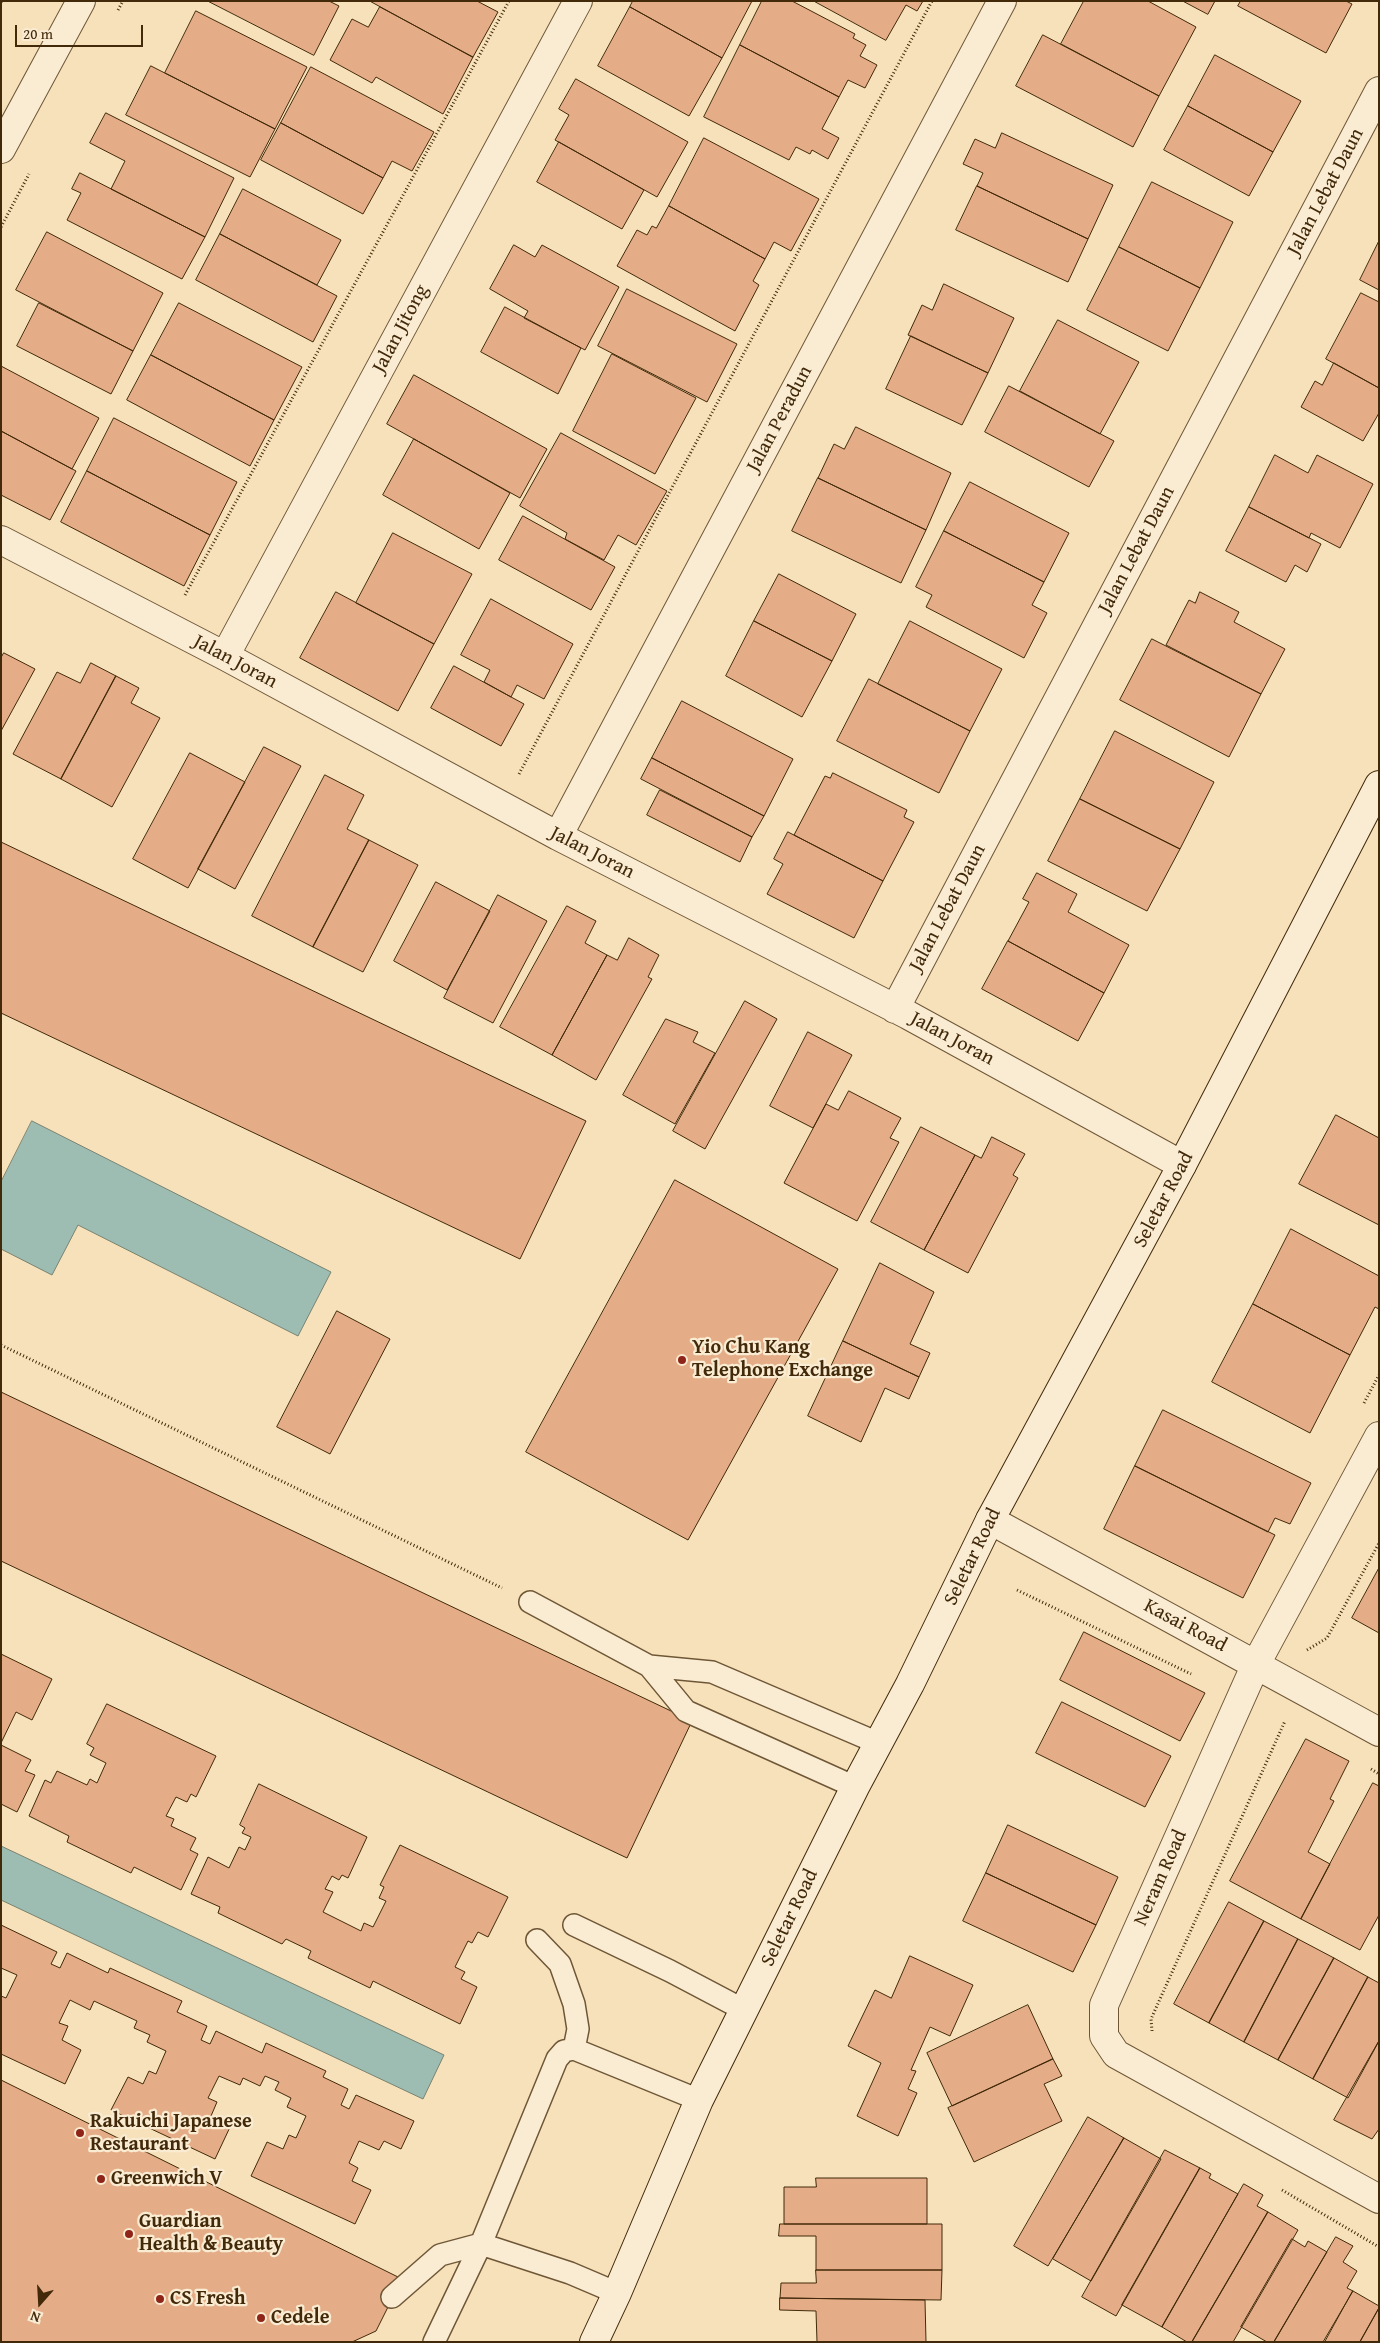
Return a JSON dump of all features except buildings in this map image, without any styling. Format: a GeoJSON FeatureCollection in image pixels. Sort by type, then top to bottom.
{"type":"FeatureCollection","features":[{"type":"Feature","properties":{"kind":"street"},"geometry":{"type":"LineString","coordinates":[[1,149],[81,1]]}},
{"type":"Feature","properties":{"kind":"street","name":"Jalan Jitong"},"geometry":{"type":"LineString","coordinates":[[225,656],[578,1]]}},
{"type":"Feature","properties":{"kind":"street","name":"Jalan Peradun"},"geometry":{"type":"LineString","coordinates":[[558,836],[1002,1]]}},
{"type":"Feature","properties":{"kind":"street","name":"Jalan Lebat Daun"},"geometry":{"type":"LineString","coordinates":[[895,1009],[1379,91]]}},
{"type":"Feature","properties":{"kind":"street","name":"Jalan Joran"},"geometry":{"type":"LineString","coordinates":[[1,540],[225,656],[558,836],[895,1009],[1182,1166]]}},
{"type":"Feature","properties":{"kind":"street","name":"Seletar Road"},"geometry":{"type":"LineString","coordinates":[[594,2342],[617,2294],[699,2100],[855,1788],[910,1684],[990,1520],[1182,1166],[1379,785]]}},
{"type":"Feature","properties":{"kind":"street","name":"Neram Road"},"geometry":{"type":"LineString","coordinates":[[1379,1436],[1256,1664],[1104,2005],[1104,2036],[1116,2054],[1379,2199]]}},
{"type":"Feature","properties":{"kind":"street","name":"Kasai Road"},"geometry":{"type":"LineString","coordinates":[[990,1520],[1379,1732]]}},
{"type":"Feature","properties":{"kind":"lane"},"geometry":{"type":"LineString","coordinates":[[530,1602],[649,1666],[686,1711],[855,1788]]}},
{"type":"Feature","properties":{"kind":"lane"},"geometry":{"type":"LineString","coordinates":[[649,1666],[712,1672],[878,1743]]}},
{"type":"Feature","properties":{"kind":"lane"},"geometry":{"type":"LineString","coordinates":[[574,1924],[744,2010]]}},
{"type":"Feature","properties":{"kind":"lane"},"geometry":{"type":"LineString","coordinates":[[537,1940],[560,1964],[574,2004],[578,2029],[574,2049]]}},
{"type":"Feature","properties":{"kind":"lane"},"geometry":{"type":"LineString","coordinates":[[434,2342],[481,2244],[557,2059],[564,2051],[574,2049],[699,2100]]}},
{"type":"Feature","properties":{"kind":"lane"},"geometry":{"type":"LineString","coordinates":[[392,2297],[440,2255],[481,2244],[570,2273],[617,2294]]}},
{"type":"Feature","properties":{"kind":"path"},"geometry":{"type":"LineString","coordinates":[[185,596],[510,1]]}},
{"type":"Feature","properties":{"kind":"path"},"geometry":{"type":"LineString","coordinates":[[518,775],[932,1]]}},
{"type":"Feature","properties":{"kind":"path"},"geometry":{"type":"LineString","coordinates":[[1,1345],[530,1602]]}},
{"type":"Feature","properties":{"kind":"path"},"geometry":{"type":"LineString","coordinates":[[1308,1650],[1327,1638],[1379,1543]]}},
{"type":"Feature","properties":{"kind":"path"},"geometry":{"type":"LineString","coordinates":[[1017,1590],[1294,1725]]}},
{"type":"Feature","properties":{"kind":"path"},"geometry":{"type":"LineString","coordinates":[[1152,2036],[1151,2019],[1285,1720]]}},
{"type":"Feature","properties":{"kind":"path"},"geometry":{"type":"LineString","coordinates":[[1370,1769],[1379,1774]]}},
{"type":"Feature","properties":{"kind":"path"},"geometry":{"type":"LineString","coordinates":[[1276,2186],[1379,2247]]}},
{"type":"Feature","properties":{"kind":"water"},"geometry":{"type":"Polygon","coordinates":[[[32,1121],[331,1272],[298,1336],[78,1225],[52,1275],[1,1249],[1,1182],[32,1121]]]}},
{"type":"Feature","properties":{"kind":"water"},"geometry":{"type":"Polygon","coordinates":[[[1,1846],[444,2055],[423,2099],[1,1900],[1,1846]]]}},
{"type":"Feature","properties":{"kind":"place","name":"Yio Chu Kang Telephone Exchange"},"geometry":{"type":"Point","coordinates":[682,1360]}},
{"type":"Feature","properties":{"kind":"place","name":"Rakuichi Japanese Restaurant"},"geometry":{"type":"Point","coordinates":[80,2133]}},
{"type":"Feature","properties":{"kind":"place","name":"Greenwich V"},"geometry":{"type":"Point","coordinates":[101,2179]}},
{"type":"Feature","properties":{"kind":"place","name":"Guardian Health & Beauty"},"geometry":{"type":"Point","coordinates":[129,2234]}},
{"type":"Feature","properties":{"kind":"place","name":"CS Fresh"},"geometry":{"type":"Point","coordinates":[160,2299]}},
{"type":"Feature","properties":{"kind":"place","name":"Cedele"},"geometry":{"type":"Point","coordinates":[261,2318]}}]}
